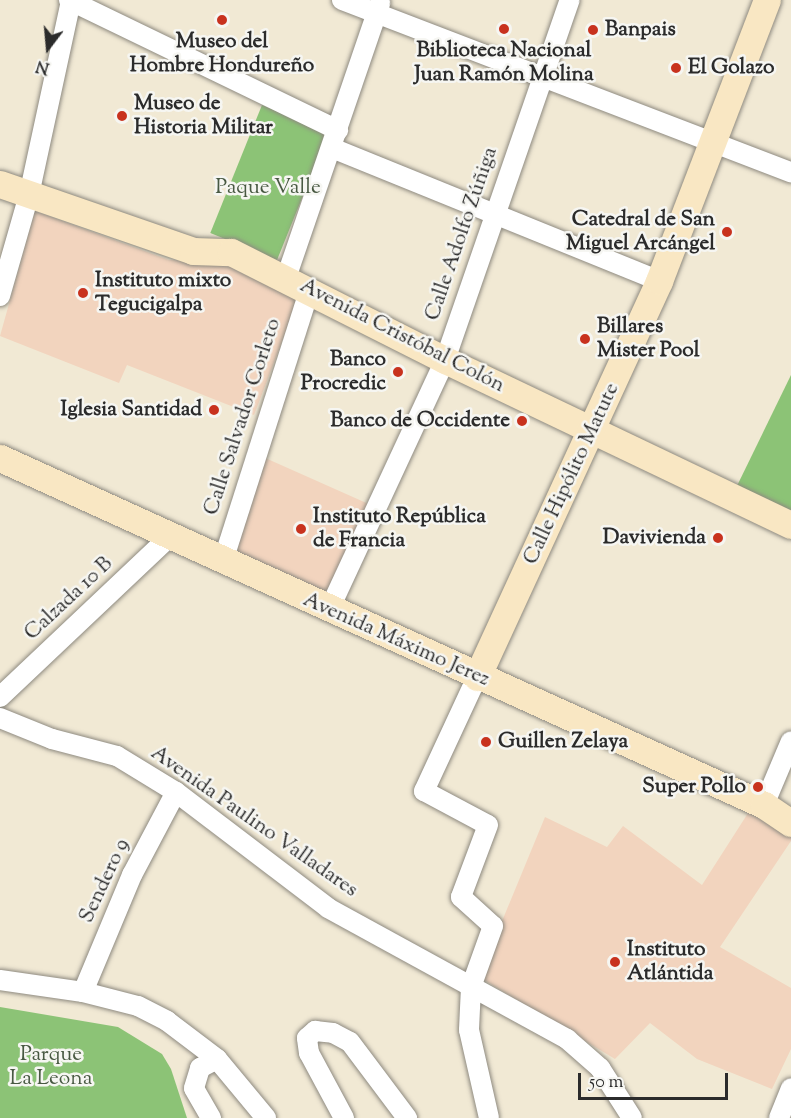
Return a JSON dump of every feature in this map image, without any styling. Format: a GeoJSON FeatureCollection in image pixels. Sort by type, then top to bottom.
{"type":"FeatureCollection","features":[{"type":"Feature","properties":{"kind":"main road","name":"Calle Hipólito Matute"},"geometry":{"type":"LineString","coordinates":[[477,677],[593,432],[659,281],[767,0]]}},
{"type":"Feature","properties":{"kind":"main road","name":"Avenida Cristóbal Colón"},"geometry":{"type":"LineString","coordinates":[[0,184],[193,251],[231,252],[298,283],[445,360],[791,525]]}},
{"type":"Feature","properties":{"kind":"main road","name":"Avenida Máximo Jerez"},"geometry":{"type":"LineString","coordinates":[[0,458],[329,610],[764,805],[791,823]]}},
{"type":"Feature","properties":{"kind":"street"},"geometry":{"type":"LineString","coordinates":[[0,296],[29,195],[70,0],[335,139],[495,214],[659,281]]}},
{"type":"Feature","properties":{"kind":"street"},"geometry":{"type":"LineString","coordinates":[[342,0],[379,6],[541,78],[791,172]]}},
{"type":"Feature","properties":{"kind":"street","name":"Calle Adolfo Zúñiga"},"geometry":{"type":"LineString","coordinates":[[329,610],[445,360],[541,78],[570,0]]}},
{"type":"Feature","properties":{"kind":"street","name":"Calle Salvador Corleto"},"geometry":{"type":"LineString","coordinates":[[223,561],[335,139],[379,6]]}},
{"type":"Feature","properties":{"kind":"street","name":"Calzada 10 B"},"geometry":{"type":"LineString","coordinates":[[0,697],[170,536]]}},
{"type":"Feature","properties":{"kind":"street"},"geometry":{"type":"LineString","coordinates":[[477,677],[424,791],[488,825],[461,897],[493,926],[471,987],[469,1030],[489,1118]]}},
{"type":"Feature","properties":{"kind":"street","name":"Avenida Paulino Valladares"},"geometry":{"type":"LineString","coordinates":[[0,718],[52,739],[117,756],[176,792],[328,908],[567,1039],[600,1068],[632,1118]]}},
{"type":"Feature","properties":{"kind":"street"},"geometry":{"type":"LineString","coordinates":[[764,805],[791,741]]}},
{"type":"Feature","properties":{"kind":"street","name":"Sendero 9"},"geometry":{"type":"LineString","coordinates":[[83,992],[132,875],[176,792]]}},
{"type":"Feature","properties":{"kind":"street"},"geometry":{"type":"LineString","coordinates":[[0,981],[83,992],[138,1006],[168,1022],[217,1059],[266,1118]]}},
{"type":"Feature","properties":{"kind":"street"},"geometry":{"type":"LineString","coordinates":[[344,1118],[309,1053],[308,1038],[315,1031],[333,1033],[350,1042],[407,1118]]}},
{"type":"Feature","properties":{"kind":"street"},"geometry":{"type":"LineString","coordinates":[[211,1118],[194,1088],[200,1068],[217,1059]]}},
{"type":"Feature","properties":{"kind":"street"},"geometry":{"type":"LineString","coordinates":[[781,1117],[791,1088]]}},
{"type":"Feature","properties":{"kind":"shaded area"},"geometry":{"type":"Polygon","coordinates":[[[35,211],[169,260],[231,261],[302,289],[254,415],[127,365],[119,383],[0,336],[35,211]]]}},
{"type":"Feature","properties":{"kind":"shaded area","name":"Instituto República de Francia"},"geometry":{"type":"Polygon","coordinates":[[[263,457],[373,506],[332,597],[222,548],[263,457]]]}},
{"type":"Feature","properties":{"kind":"shaded area","name":"Instituto Atlántida"},"geometry":{"type":"Polygon","coordinates":[[[750,810],[791,837],[791,841],[720,947],[791,988],[791,1049],[772,1089],[697,1059],[650,1023],[615,1059],[479,977],[545,817],[607,847],[623,826],[702,885],[750,810]]]}},
{"type":"Feature","properties":{"kind":"green space","name":"Paque Valle"},"geometry":{"type":"Polygon","coordinates":[[[262,105],[329,132],[277,260],[210,233],[262,105]]]}},
{"type":"Feature","properties":{"kind":"green space"},"geometry":{"type":"Polygon","coordinates":[[[791,375],[791,519],[734,492],[791,375]]]}},
{"type":"Feature","properties":{"kind":"green space","name":"Parque La Leona"},"geometry":{"type":"Polygon","coordinates":[[[0,1007],[118,1027],[162,1054],[171,1069],[187,1118],[0,1118],[0,1007]]]}},
{"type":"Feature","properties":{"kind":"place","name":"Museo del Hombre Hondureño"},"geometry":{"type":"Point","coordinates":[222,20]}},
{"type":"Feature","properties":{"kind":"place","name":"Biblioteca Nacional Juan Ramón Molina"},"geometry":{"type":"Point","coordinates":[504,29]}},
{"type":"Feature","properties":{"kind":"place","name":"Banpais"},"geometry":{"type":"Point","coordinates":[593,30]}},
{"type":"Feature","properties":{"kind":"place","name":"El Golazo"},"geometry":{"type":"Point","coordinates":[676,68]}},
{"type":"Feature","properties":{"kind":"place","name":"Museo de Historia Militar"},"geometry":{"type":"Point","coordinates":[122,116]}},
{"type":"Feature","properties":{"kind":"place","name":"Catedral de San Miguel Arcángel"},"geometry":{"type":"Point","coordinates":[727,232]}},
{"type":"Feature","properties":{"kind":"place","name":"Instituto mixto Tegucigalpa"},"geometry":{"type":"Point","coordinates":[83,293]}},
{"type":"Feature","properties":{"kind":"place","name":"Billares Mister Pool"},"geometry":{"type":"Point","coordinates":[585,339]}},
{"type":"Feature","properties":{"kind":"place","name":"Banco Procredic"},"geometry":{"type":"Point","coordinates":[398,372]}},
{"type":"Feature","properties":{"kind":"place","name":"Iglesia Santidad"},"geometry":{"type":"Point","coordinates":[214,410]}},
{"type":"Feature","properties":{"kind":"place","name":"Banco de Occidente"},"geometry":{"type":"Point","coordinates":[522,421]}},
{"type":"Feature","properties":{"kind":"place","name":"Instituto República de Francia"},"geometry":{"type":"Point","coordinates":[301,529]}},
{"type":"Feature","properties":{"kind":"place","name":"Davivienda"},"geometry":{"type":"Point","coordinates":[718,538]}},
{"type":"Feature","properties":{"kind":"place","name":"Guillen Zelaya"},"geometry":{"type":"Point","coordinates":[486,742]}},
{"type":"Feature","properties":{"kind":"place","name":"Super Pollo"},"geometry":{"type":"Point","coordinates":[758,787]}},
{"type":"Feature","properties":{"kind":"place","name":"Instituto Atlántida"},"geometry":{"type":"Point","coordinates":[615,962]}}]}
